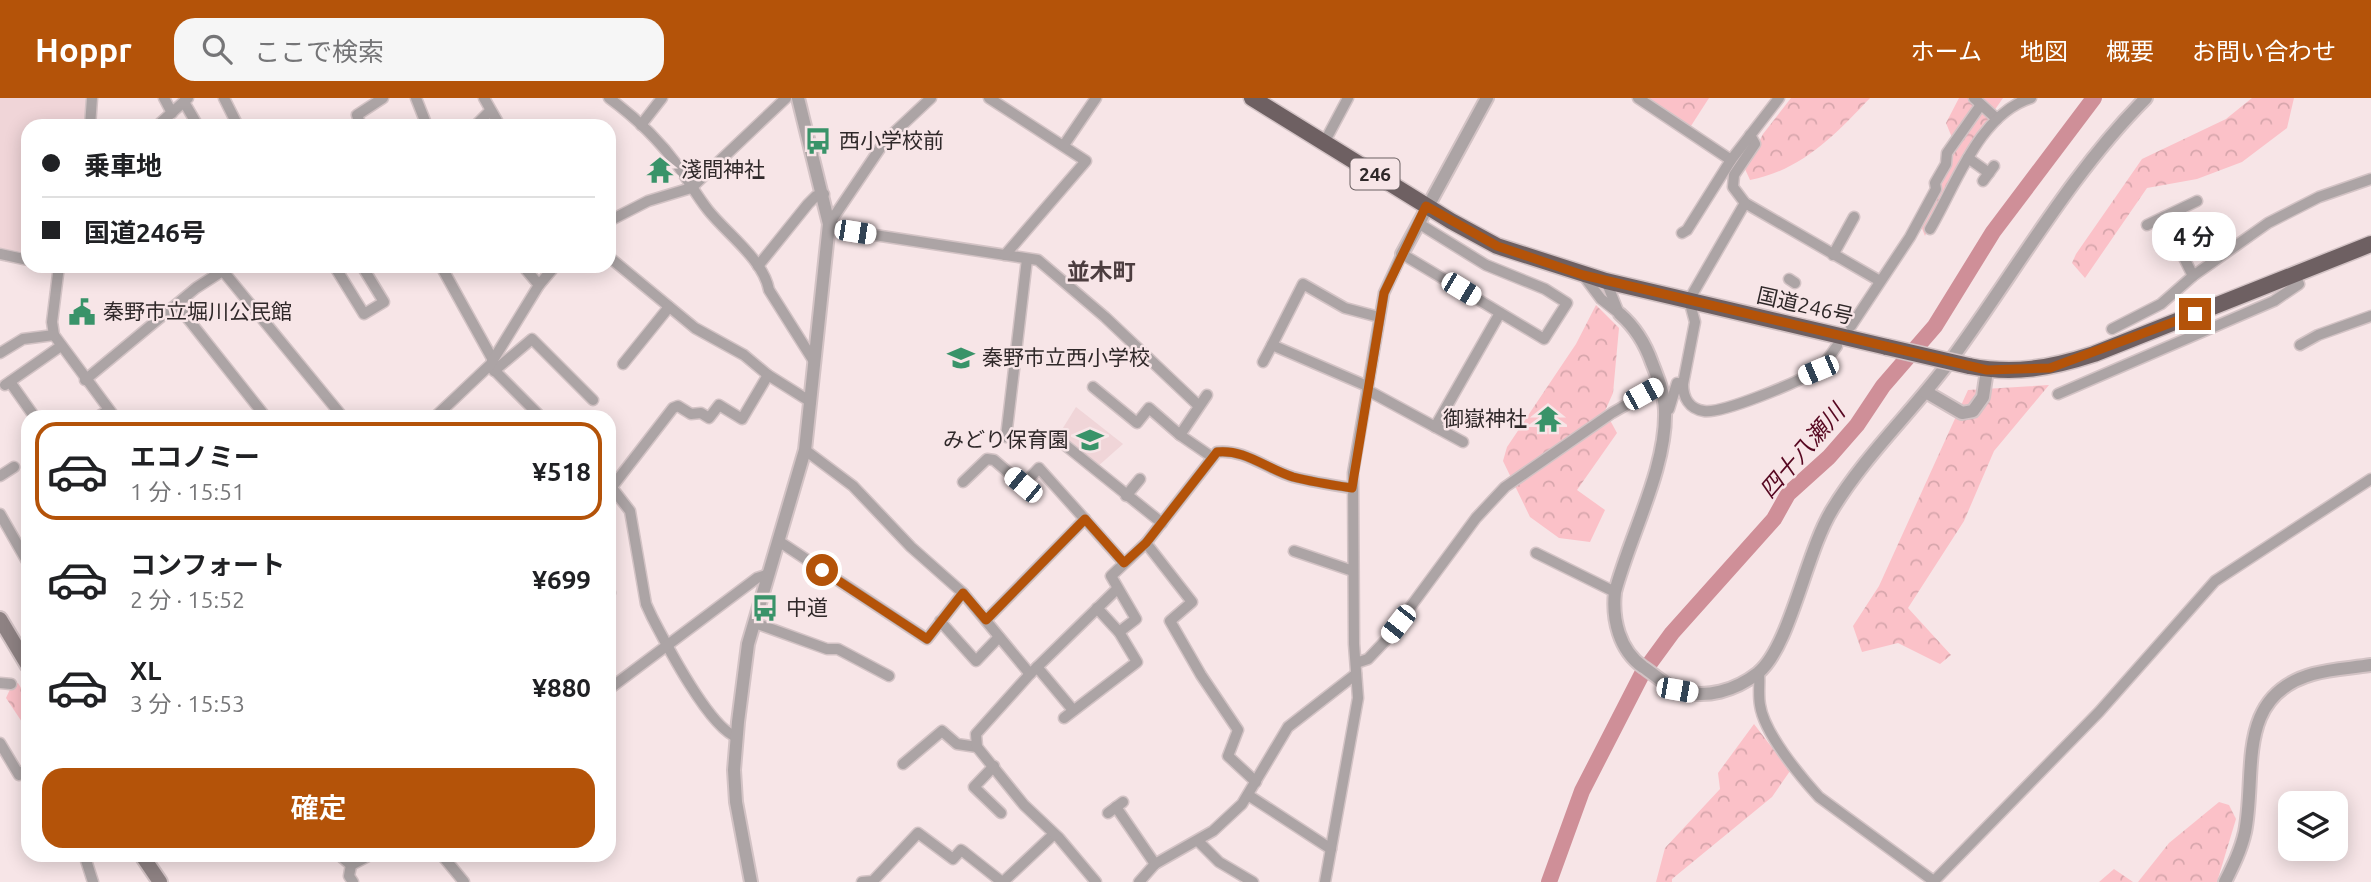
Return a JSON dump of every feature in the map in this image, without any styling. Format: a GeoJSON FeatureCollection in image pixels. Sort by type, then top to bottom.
{"type":"FeatureCollection","features":[{"type":"Feature","properties":{"kind":"highway","name":"国道246号"},"geometry":{"type":"LineString","coordinates":[[1252,98],[1426,206],[1497,246],[1606,281],[1987,370],[2050,368],[2094,354],[2371,244]]}},
{"type":"Feature","properties":{"kind":"main road"},"geometry":{"type":"LineString","coordinates":[[1,622],[21,655]]}},
{"type":"Feature","properties":{"kind":"main road"},"geometry":{"type":"LineString","coordinates":[[146,862],[160,882]]}},
{"type":"Feature","properties":{"kind":"street"},"geometry":{"type":"LineString","coordinates":[[90,119],[92,98]]}},
{"type":"Feature","properties":{"kind":"street"},"geometry":{"type":"LineString","coordinates":[[164,98],[172,113]]}},
{"type":"Feature","properties":{"kind":"street"},"geometry":{"type":"LineString","coordinates":[[224,98],[234,119]]}},
{"type":"Feature","properties":{"kind":"street"},"geometry":{"type":"LineString","coordinates":[[358,119],[357,115],[383,98]]}},
{"type":"Feature","properties":{"kind":"street"},"geometry":{"type":"LineString","coordinates":[[484,98],[495,119]]}},
{"type":"Feature","properties":{"kind":"street"},"geometry":{"type":"LineString","coordinates":[[609,98],[641,125],[758,266],[767,280],[769,290],[815,363]]}},
{"type":"Feature","properties":{"kind":"street"},"geometry":{"type":"LineString","coordinates":[[641,125],[662,98]]}},
{"type":"Feature","properties":{"kind":"street"},"geometry":{"type":"LineString","coordinates":[[616,217],[648,201],[691,188],[786,98]]}},
{"type":"Feature","properties":{"kind":"street"},"geometry":{"type":"LineString","coordinates":[[751,882],[736,803],[737,737],[748,644],[805,450],[829,224],[824,194],[798,98]]}},
{"type":"Feature","properties":{"kind":"street"},"geometry":{"type":"LineString","coordinates":[[829,224],[884,141],[931,98]]}},
{"type":"Feature","properties":{"kind":"street"},"geometry":{"type":"LineString","coordinates":[[989,98],[1086,161],[1004,255]]}},
{"type":"Feature","properties":{"kind":"street"},"geometry":{"type":"LineString","coordinates":[[1064,145],[1096,98]]}},
{"type":"Feature","properties":{"kind":"street"},"geometry":{"type":"LineString","coordinates":[[1324,143],[1348,98]]}},
{"type":"Feature","properties":{"kind":"street"},"geometry":{"type":"LineString","coordinates":[[1325,882],[1358,698],[1352,488],[1379,317],[1389,278],[1487,98]]}},
{"type":"Feature","properties":{"kind":"street"},"geometry":{"type":"LineString","coordinates":[[1638,98],[1731,160]]}},
{"type":"Feature","properties":{"kind":"street"},"geometry":{"type":"LineString","coordinates":[[1682,233],[1688,230],[1731,160],[1779,98]]}},
{"type":"Feature","properties":{"kind":"street"},"geometry":{"type":"LineString","coordinates":[[1930,229],[1968,158],[1997,119],[2007,107],[2031,98]]}},
{"type":"Feature","properties":{"kind":"street"},"geometry":{"type":"LineString","coordinates":[[1583,275],[1601,299],[1633,326],[1643,340],[1661,385],[1665,409],[1656,466],[1615,592],[1613,609],[1618,630],[1623,644],[1636,662],[1677,690],[1708,693],[1726,691],[1759,672],[1776,651],[1805,567],[1831,511],[1926,392],[2093,157],[2146,98]]}},
{"type":"Feature","properties":{"kind":"street"},"geometry":{"type":"LineString","coordinates":[[165,119],[186,100],[195,119]]}},
{"type":"Feature","properties":{"kind":"street"},"geometry":{"type":"LineString","coordinates":[[420,100],[425,119]]}},
{"type":"Feature","properties":{"kind":"street"},"geometry":{"type":"LineString","coordinates":[[1851,326],[1910,237],[1936,188],[1935,183],[1947,164],[1947,153],[1977,102],[1997,119]]}},
{"type":"Feature","properties":{"kind":"street"},"geometry":{"type":"LineString","coordinates":[[482,119],[490,111]]}},
{"type":"Feature","properties":{"kind":"street"},"geometry":{"type":"LineString","coordinates":[[1750,135],[1755,145],[1734,175],[1733,187],[1745,203],[1880,281]]}},
{"type":"Feature","properties":{"kind":"street"},"geometry":{"type":"LineString","coordinates":[[1968,158],[1989,173]]}},
{"type":"Feature","properties":{"kind":"street"},"geometry":{"type":"LineString","coordinates":[[2112,329],[2161,304],[2193,276],[2268,223],[2319,197],[2371,179]]}},
{"type":"Feature","properties":{"kind":"street"},"geometry":{"type":"LineString","coordinates":[[758,266],[808,204],[816,196],[824,194]]}},
{"type":"Feature","properties":{"kind":"street"},"geometry":{"type":"LineString","coordinates":[[2147,225],[2197,201]]}},
{"type":"Feature","properties":{"kind":"street"},"geometry":{"type":"LineString","coordinates":[[1745,203],[1689,300],[1695,322],[1683,393],[1695,408],[1705,411],[1731,407],[1818,370],[1837,346]]}},
{"type":"Feature","properties":{"kind":"street"},"geometry":{"type":"LineString","coordinates":[[1833,255],[1854,217]]}},
{"type":"Feature","properties":{"kind":"street"},"geometry":{"type":"LineString","coordinates":[[2164,217],[2193,276]]}},
{"type":"Feature","properties":{"kind":"street"},"geometry":{"type":"LineString","coordinates":[[1402,254],[1544,339],[1567,303],[1545,289],[1486,264],[1418,223]]}},
{"type":"Feature","properties":{"kind":"street"},"geometry":{"type":"LineString","coordinates":[[829,224],[855,232],[1043,263],[1199,406]]}},
{"type":"Feature","properties":{"kind":"street"},"geometry":{"type":"LineString","coordinates":[[0,254],[21,258]]}},
{"type":"Feature","properties":{"kind":"street"},"geometry":{"type":"LineString","coordinates":[[1006,437],[1027,259]]}},
{"type":"Feature","properties":{"kind":"street"},"geometry":{"type":"LineString","coordinates":[[616,263],[695,328],[744,355],[768,375],[811,402]]}},
{"type":"Feature","properties":{"kind":"street"},"geometry":{"type":"LineString","coordinates":[[58,273],[52,322],[54,335],[109,410]]}},
{"type":"Feature","properties":{"kind":"street"},"geometry":{"type":"LineString","coordinates":[[85,380],[220,273]]}},
{"type":"Feature","properties":{"kind":"street"},"geometry":{"type":"LineString","coordinates":[[231,273],[337,410]]}},
{"type":"Feature","properties":{"kind":"street"},"geometry":{"type":"LineString","coordinates":[[339,273],[364,314],[384,302],[366,273]]}},
{"type":"Feature","properties":{"kind":"street"},"geometry":{"type":"LineString","coordinates":[[445,273],[492,365],[534,410]]}},
{"type":"Feature","properties":{"kind":"street"},"geometry":{"type":"LineString","coordinates":[[529,273],[539,285]]}},
{"type":"Feature","properties":{"kind":"street"},"geometry":{"type":"LineString","coordinates":[[492,365],[539,285],[549,273]]}},
{"type":"Feature","properties":{"kind":"street"},"geometry":{"type":"LineString","coordinates":[[2058,394],[2274,301],[2299,284],[2295,274]]}},
{"type":"Feature","properties":{"kind":"street"},"geometry":{"type":"LineString","coordinates":[[1606,281],[1620,314]]}},
{"type":"Feature","properties":{"kind":"street"},"geometry":{"type":"LineString","coordinates":[[1263,362],[1299,282],[1345,308],[1379,317]]}},
{"type":"Feature","properties":{"kind":"street"},"geometry":{"type":"LineString","coordinates":[[177,305],[260,410]]}},
{"type":"Feature","properties":{"kind":"street"},"geometry":{"type":"LineString","coordinates":[[623,364],[669,307]]}},
{"type":"Feature","properties":{"kind":"street"},"geometry":{"type":"LineString","coordinates":[[1435,427],[1500,313]]}},
{"type":"Feature","properties":{"kind":"street"},"geometry":{"type":"LineString","coordinates":[[2300,345],[2318,335],[2371,316]]}},
{"type":"Feature","properties":{"kind":"street"},"geometry":{"type":"LineString","coordinates":[[0,353],[23,339],[54,335]]}},
{"type":"Feature","properties":{"kind":"street"},"geometry":{"type":"LineString","coordinates":[[443,410],[492,365],[532,339],[593,400]]}},
{"type":"Feature","properties":{"kind":"street"},"geometry":{"type":"LineString","coordinates":[[1272,345],[1367,388],[1462,442]]}},
{"type":"Feature","properties":{"kind":"street"},"geometry":{"type":"LineString","coordinates":[[32,410],[8,383],[61,346]]}},
{"type":"Feature","properties":{"kind":"street"},"geometry":{"type":"LineString","coordinates":[[1926,392],[1962,413],[1973,411],[1983,397],[1987,370]]}},
{"type":"Feature","properties":{"kind":"street"},"geometry":{"type":"LineString","coordinates":[[616,479],[673,408],[678,406],[691,414],[701,413],[709,418],[719,405],[742,419],[768,375]]}},
{"type":"Feature","properties":{"kind":"street"},"geometry":{"type":"LineString","coordinates":[[1665,409],[1670,409],[1677,383],[1683,384]]}},
{"type":"Feature","properties":{"kind":"street"},"geometry":{"type":"LineString","coordinates":[[1139,882],[1155,864],[1213,831],[1248,795],[1287,727],[1368,659],[1386,640],[1476,518],[1505,487],[1612,413],[1661,385]]}},
{"type":"Feature","properties":{"kind":"street"},"geometry":{"type":"LineString","coordinates":[[1093,387],[1137,423],[1149,408],[1180,435],[1212,457]]}},
{"type":"Feature","properties":{"kind":"street"},"geometry":{"type":"LineString","coordinates":[[1180,435],[1208,395]]}},
{"type":"Feature","properties":{"kind":"street"},"geometry":{"type":"LineString","coordinates":[[1060,441],[1162,523]]}},
{"type":"Feature","properties":{"kind":"street"},"geometry":{"type":"LineString","coordinates":[[805,450],[853,486],[911,547],[963,593],[999,637],[1073,710]]}},
{"type":"Feature","properties":{"kind":"street"},"geometry":{"type":"LineString","coordinates":[[1119,632],[1136,619],[1111,576],[1146,543],[1217,452],[1235,450],[1264,466],[1294,477],[1352,488]]}},
{"type":"Feature","properties":{"kind":"street"},"geometry":{"type":"LineString","coordinates":[[962,482],[987,459],[994,460],[1023,485],[1039,468],[1124,563]]}},
{"type":"Feature","properties":{"kind":"street"},"geometry":{"type":"LineString","coordinates":[[0,476],[14,467]]}},
{"type":"Feature","properties":{"kind":"street"},"geometry":{"type":"LineString","coordinates":[[1126,496],[1140,479]]}},
{"type":"Feature","properties":{"kind":"street"},"geometry":{"type":"LineString","coordinates":[[1759,672],[1760,707],[1775,738],[1805,782],[1819,797],[1934,882],[2099,712],[2215,581],[2371,479]]}},
{"type":"Feature","properties":{"kind":"street"},"geometry":{"type":"LineString","coordinates":[[616,494],[630,511],[646,604],[667,647],[703,704],[730,735],[737,737]]}},
{"type":"Feature","properties":{"kind":"street"},"geometry":{"type":"LineString","coordinates":[[0,514],[21,552]]}},
{"type":"Feature","properties":{"kind":"street"},"geometry":{"type":"LineString","coordinates":[[986,620],[1085,519]]}},
{"type":"Feature","properties":{"kind":"street"},"geometry":{"type":"LineString","coordinates":[[779,542],[927,639],[963,593]]}},
{"type":"Feature","properties":{"kind":"street"},"geometry":{"type":"LineString","coordinates":[[1146,543],[1192,602],[1170,621],[1200,675],[1238,730],[1228,756],[1256,782]]}},
{"type":"Feature","properties":{"kind":"street"},"geometry":{"type":"LineString","coordinates":[[1294,551],[1353,571]]}},
{"type":"Feature","properties":{"kind":"street"},"geometry":{"type":"LineString","coordinates":[[1536,553],[1615,592]]}},
{"type":"Feature","properties":{"kind":"street"},"geometry":{"type":"LineString","coordinates":[[616,684],[757,578],[769,574]]}},
{"type":"Feature","properties":{"kind":"street"},"geometry":{"type":"LineString","coordinates":[[977,747],[979,728],[1117,589]]}},
{"type":"Feature","properties":{"kind":"street"},"geometry":{"type":"LineString","coordinates":[[1064,718],[1137,662],[1119,632],[1097,608]]}},
{"type":"Feature","properties":{"kind":"street"},"geometry":{"type":"LineString","coordinates":[[940,621],[976,661],[999,637]]}},
{"type":"Feature","properties":{"kind":"street"},"geometry":{"type":"LineString","coordinates":[[755,623],[827,649],[838,649],[889,676]]}},
{"type":"Feature","properties":{"kind":"street"},"geometry":{"type":"LineString","coordinates":[[2225,882],[2245,833],[2250,753],[2254,730],[2266,707],[2285,687],[2313,674],[2371,665]]}},
{"type":"Feature","properties":{"kind":"street"},"geometry":{"type":"LineString","coordinates":[[903,764],[942,731],[957,744],[977,747],[1024,805],[1054,834],[1096,882]]}},
{"type":"Feature","properties":{"kind":"street"},"geometry":{"type":"LineString","coordinates":[[0,743],[19,775],[21,773]]}},
{"type":"Feature","properties":{"kind":"street"},"geometry":{"type":"LineString","coordinates":[[994,766],[974,787],[983,803],[1001,813]]}},
{"type":"Feature","properties":{"kind":"street"},"geometry":{"type":"LineString","coordinates":[[1248,795],[1331,849]]}},
{"type":"Feature","properties":{"kind":"street"},"geometry":{"type":"LineString","coordinates":[[1116,808],[1155,864]]}},
{"type":"Feature","properties":{"kind":"street"},"geometry":{"type":"LineString","coordinates":[[862,882],[873,881],[918,832],[953,859],[961,850],[1002,882],[1054,834]]}},
{"type":"Feature","properties":{"kind":"street"},"geometry":{"type":"LineString","coordinates":[[1198,841],[1219,862],[1253,882]]}},
{"type":"Feature","properties":{"kind":"street"},"geometry":{"type":"LineString","coordinates":[[87,862],[93,882]]}},
{"type":"Feature","properties":{"kind":"street"},"geometry":{"type":"LineString","coordinates":[[347,862],[351,865]]}},
{"type":"Feature","properties":{"kind":"street"},"geometry":{"type":"LineString","coordinates":[[351,865],[357,862]]}},
{"type":"Feature","properties":{"kind":"street"},"geometry":{"type":"LineString","coordinates":[[448,862],[464,882]]}},
{"type":"Feature","properties":{"kind":"street"},"geometry":{"type":"LineString","coordinates":[[351,865],[349,876],[353,882]]}},
{"type":"Feature","properties":{"kind":"shaded area"},"geometry":{"type":"Polygon","coordinates":[[[0,98],[85,98],[88,107],[85,119],[21,119],[21,252],[0,248],[0,98]]]}},
{"type":"Feature","properties":{"kind":"shaded area","name":"みどり保育園"},"geometry":{"type":"Polygon","coordinates":[[[1076,407],[1123,444],[1097,467],[1058,436],[1076,407]]]}},
{"type":"Feature","properties":{"kind":"green space"},"geometry":{"type":"Polygon","coordinates":[[[1644,98],[1709,98],[1689,129],[1644,98]]]}},
{"type":"Feature","properties":{"kind":"green space"},"geometry":{"type":"Polygon","coordinates":[[[1791,98],[1870,98],[1830,138],[1802,159],[1769,175],[1750,180],[1745,169],[1763,134],[1791,98]]]}},
{"type":"Feature","properties":{"kind":"green space"},"geometry":{"type":"Polygon","coordinates":[[[1959,98],[2003,98],[1960,160],[1925,236],[1919,221],[1950,163],[1955,145],[1946,123],[1959,98]]]}},
{"type":"Feature","properties":{"kind":"green space"},"geometry":{"type":"Polygon","coordinates":[[[2252,98],[2294,98],[2287,128],[2242,162],[2197,179],[2147,188],[2085,278],[2072,263],[2076,254],[2142,159],[2226,119],[2252,98]]]}},
{"type":"Feature","properties":{"kind":"green space"},"geometry":{"type":"Polygon","coordinates":[[[1596,305],[1619,328],[1613,393],[1605,411],[1617,433],[1577,490],[1605,510],[1590,542],[1559,538],[1530,517],[1503,461],[1507,447],[1576,344],[1596,305]]]}},
{"type":"Feature","properties":{"kind":"green space"},"geometry":{"type":"Polygon","coordinates":[[[2049,385],[1994,451],[1964,521],[1908,608],[1951,655],[1940,664],[1898,643],[1862,652],[1853,626],[1879,586],[1968,390],[2049,385]]]}},
{"type":"Feature","properties":{"kind":"green space"},"geometry":{"type":"Polygon","coordinates":[[[18,683],[21,688],[21,720],[6,698],[12,685],[18,683]]]}},
{"type":"Feature","properties":{"kind":"green space"},"geometry":{"type":"Polygon","coordinates":[[[1754,724],[1790,771],[1772,797],[1672,879],[1672,882],[1656,882],[1665,848],[1720,789],[1718,773],[1754,724]]]}},
{"type":"Feature","properties":{"kind":"green space"},"geometry":{"type":"Polygon","coordinates":[[[2219,802],[2229,805],[2236,819],[2217,882],[2138,882],[2169,843],[2219,802]]]}},
{"type":"Feature","properties":{"kind":"green space"},"geometry":{"type":"Polygon","coordinates":[[[2114,869],[2133,882],[2099,882],[2114,869]]]}},
{"type":"Feature","properties":{"kind":"waterway","name":"四十八瀬川"},"geometry":{"type":"LineString","coordinates":[[1549,882],[1582,791],[1642,674],[1672,633],[1774,519],[1788,494],[1829,457],[1857,425],[1883,386],[1935,326],[1993,232],[2094,98]]}},
{"type":"Feature","properties":{"kind":"place","name":"西小学校前"},"geometry":{"type":"Point","coordinates":[818,141]}},
{"type":"Feature","properties":{"kind":"place","name":"淺間神社"},"geometry":{"type":"Point","coordinates":[660,170]}},
{"type":"Feature","properties":{"kind":"place","name":"秦野市立堀川公民館"},"geometry":{"type":"Point","coordinates":[82,312]}},
{"type":"Feature","properties":{"kind":"place","name":"秦野市立西小学校"},"geometry":{"type":"Point","coordinates":[961,358]}},
{"type":"Feature","properties":{"kind":"place","name":"御嶽神社"},"geometry":{"type":"Point","coordinates":[1548,419]}},
{"type":"Feature","properties":{"kind":"place","name":"みどり保育園"},"geometry":{"type":"Point","coordinates":[1090,440]}},
{"type":"Feature","properties":{"kind":"place","name":"中道"},"geometry":{"type":"Point","coordinates":[765,608]}},
{"type":"Feature","properties":{"kind":"district","name":"並木町"},"geometry":{"type":"Point","coordinates":[1101,272]}},
{"type":"Feature","properties":{"kind":"route"},"geometry":{"type":"LineString","coordinates":[[822,570],[927,639],[963,593],[986,620],[1085,519],[1124,563],[1146,543],[1217,452],[1235,450],[1264,466],[1294,477],[1352,488],[1384,293],[1426,206],[1497,246],[1583,275],[1987,370],[2029,371],[2050,368],[2094,354],[2195,314]]}}]}
